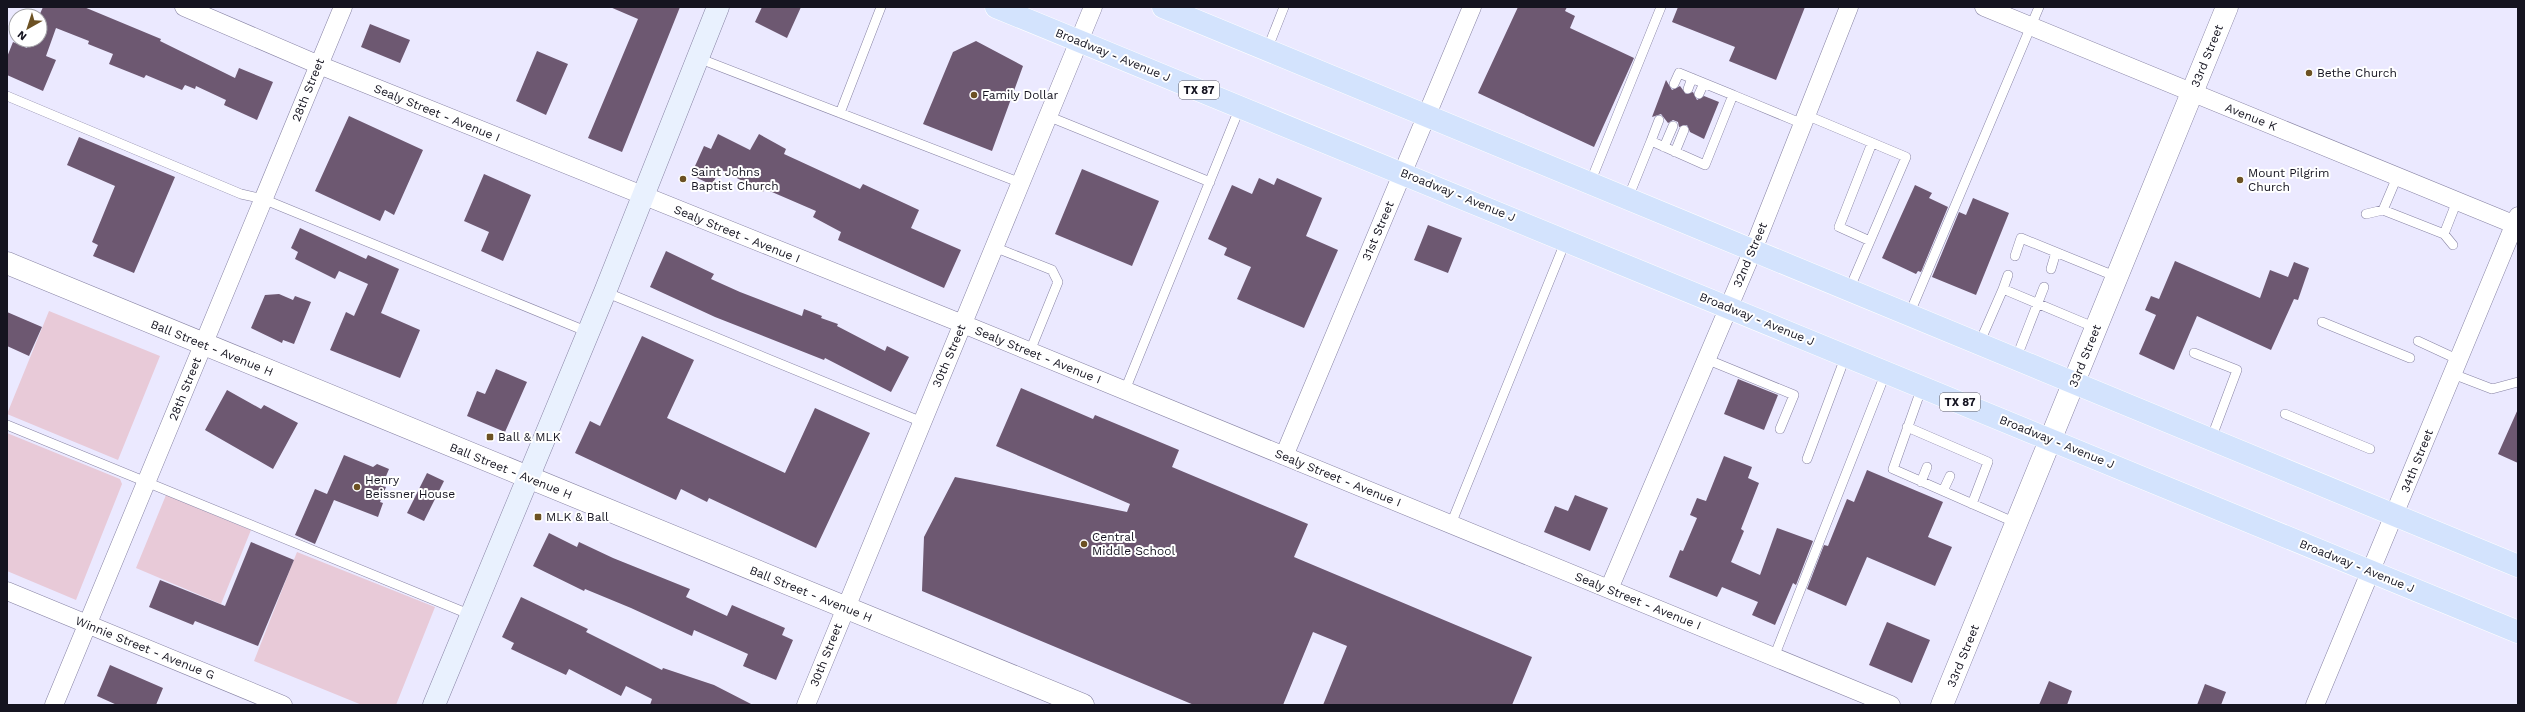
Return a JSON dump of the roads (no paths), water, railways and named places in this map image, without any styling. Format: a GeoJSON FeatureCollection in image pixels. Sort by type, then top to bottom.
{"type":"FeatureCollection","features":[{"type":"Feature","properties":{"kind":"main road"},"geometry":{"type":"LineString","coordinates":[[434,705],[588,332],[718,7]]}},
{"type":"Feature","properties":{"kind":"main road","name":"Broadway - Avenue J"},"geometry":{"type":"LineString","coordinates":[[996,7],[2518,632]]}},
{"type":"Feature","properties":{"kind":"main road"},"geometry":{"type":"LineString","coordinates":[[1163,7],[2518,566]]}},
{"type":"Feature","properties":{"kind":"street","name":"Sealy Street - Avenue I"},"geometry":{"type":"LineString","coordinates":[[184,7],[319,65],[1030,351],[1891,705]]}},
{"type":"Feature","properties":{"kind":"street","name":"28th Street"},"geometry":{"type":"LineString","coordinates":[[54,705],[147,484],[343,7]]}},
{"type":"Feature","properties":{"kind":"street","name":"30th Street"},"geometry":{"type":"LineString","coordinates":[[806,705],[994,247],[1050,117],[1094,7]]}},
{"type":"Feature","properties":{"kind":"street","name":"31st Street"},"geometry":{"type":"LineString","coordinates":[[1284,456],[1402,173],[1428,116],[1472,7]]}},
{"type":"Feature","properties":{"kind":"street","name":"32nd Street"},"geometry":{"type":"LineString","coordinates":[[1609,589],[1753,250],[1849,7]]}},
{"type":"Feature","properties":{"kind":"street","name":"Avenue K"},"geometry":{"type":"LineString","coordinates":[[1984,7],[2397,177],[2457,201],[2517,222]]}},
{"type":"Feature","properties":{"kind":"street","name":"33rd Street"},"geometry":{"type":"LineString","coordinates":[[1942,705],[2052,440],[2227,7]]}},
{"type":"Feature","properties":{"kind":"street","name":"34th Street"},"geometry":{"type":"LineString","coordinates":[[2315,705],[2372,572],[2517,222]]}},
{"type":"Feature","properties":{"kind":"street","name":"Ball Street - Avenue H"},"geometry":{"type":"LineString","coordinates":[[7,263],[527,478],[1083,705]]}},
{"type":"Feature","properties":{"kind":"street","name":"Winnie Street - Avenue G"},"geometry":{"type":"LineString","coordinates":[[7,591],[283,705]]}},
{"type":"Feature","properties":{"kind":"lane"},"geometry":{"type":"LineString","coordinates":[[840,113],[881,7]]}},
{"type":"Feature","properties":{"kind":"lane"},"geometry":{"type":"LineString","coordinates":[[1267,50],[1284,7]]}},
{"type":"Feature","properties":{"kind":"lane"},"geometry":{"type":"LineString","coordinates":[[1590,183],[1661,7]]}},
{"type":"Feature","properties":{"kind":"lane"},"geometry":{"type":"LineString","coordinates":[[1910,315],[2039,7]]}},
{"type":"Feature","properties":{"kind":"lane"},"geometry":{"type":"LineString","coordinates":[[698,58],[1021,183]]}},
{"type":"Feature","properties":{"kind":"lane"},"geometry":{"type":"LineString","coordinates":[[1674,84],[1679,72],[1733,95],[1872,143],[1906,157],[1849,290]]}},
{"type":"Feature","properties":{"kind":"lane"},"geometry":{"type":"LineString","coordinates":[[1688,90],[1692,78]]}},
{"type":"Feature","properties":{"kind":"lane"},"geometry":{"type":"LineString","coordinates":[[1699,94],[1704,83]]}},
{"type":"Feature","properties":{"kind":"lane"},"geometry":{"type":"LineString","coordinates":[[1651,141],[1705,165],[1733,95]]}},
{"type":"Feature","properties":{"kind":"lane"},"geometry":{"type":"LineString","coordinates":[[7,96],[241,194],[263,199],[588,332]]}},
{"type":"Feature","properties":{"kind":"lane"},"geometry":{"type":"LineString","coordinates":[[1125,390],[1240,107]]}},
{"type":"Feature","properties":{"kind":"lane"},"geometry":{"type":"LineString","coordinates":[[1050,117],[1210,182]]}},
{"type":"Feature","properties":{"kind":"lane"},"geometry":{"type":"LineString","coordinates":[[1627,199],[1659,120]]}},
{"type":"Feature","properties":{"kind":"lane"},"geometry":{"type":"LineString","coordinates":[[1664,147],[1673,126]]}},
{"type":"Feature","properties":{"kind":"lane"},"geometry":{"type":"LineString","coordinates":[[1675,152],[1684,130]]}},
{"type":"Feature","properties":{"kind":"lane"},"geometry":{"type":"LineString","coordinates":[[1870,241],[1839,227],[1872,143]]}},
{"type":"Feature","properties":{"kind":"lane"},"geometry":{"type":"LineString","coordinates":[[2384,210],[2397,177]]}},
{"type":"Feature","properties":{"kind":"lane"},"geometry":{"type":"LineString","coordinates":[[2444,234],[2457,201]]}},
{"type":"Feature","properties":{"kind":"lane"},"geometry":{"type":"LineString","coordinates":[[2366,214],[2384,210],[2444,234],[2453,245]]}},
{"type":"Feature","properties":{"kind":"lane"},"geometry":{"type":"LineString","coordinates":[[2015,256],[2021,238],[2117,277]]}},
{"type":"Feature","properties":{"kind":"lane"},"geometry":{"type":"LineString","coordinates":[[1451,524],[1566,240]]}},
{"type":"Feature","properties":{"kind":"lane"},"geometry":{"type":"LineString","coordinates":[[994,247],[1052,270],[1058,282],[1030,351]]}},
{"type":"Feature","properties":{"kind":"lane"},"geometry":{"type":"LineString","coordinates":[[2050,269],[2056,252]]}},
{"type":"Feature","properties":{"kind":"lane"},"geometry":{"type":"LineString","coordinates":[[1979,344],[2008,275]]}},
{"type":"Feature","properties":{"kind":"lane"},"geometry":{"type":"LineString","coordinates":[[2016,359],[2044,287]]}},
{"type":"Feature","properties":{"kind":"lane"},"geometry":{"type":"LineString","coordinates":[[2003,289],[2096,328]]}},
{"type":"Feature","properties":{"kind":"lane"},"geometry":{"type":"LineString","coordinates":[[604,292],[922,422]]}},
{"type":"Feature","properties":{"kind":"lane"},"geometry":{"type":"LineString","coordinates":[[2322,322],[2410,358]]}},
{"type":"Feature","properties":{"kind":"lane"},"geometry":{"type":"LineString","coordinates":[[2418,341],[2492,389],[2518,382]]}},
{"type":"Feature","properties":{"kind":"lane"},"geometry":{"type":"LineString","coordinates":[[2194,353],[2237,370],[2211,439]]}},
{"type":"Feature","properties":{"kind":"lane"},"geometry":{"type":"LineString","coordinates":[[1807,459],[1846,355]]}},
{"type":"Feature","properties":{"kind":"lane"},"geometry":{"type":"LineString","coordinates":[[1706,359],[1794,395],[1780,429]]}},
{"type":"Feature","properties":{"kind":"lane"},"geometry":{"type":"LineString","coordinates":[[1774,657],[1886,372]]}},
{"type":"Feature","properties":{"kind":"lane"},"geometry":{"type":"LineString","coordinates":[[1922,387],[1893,469],[2017,524]]}},
{"type":"Feature","properties":{"kind":"lane"},"geometry":{"type":"LineString","coordinates":[[2285,414],[2370,450]]}},
{"type":"Feature","properties":{"kind":"lane"},"geometry":{"type":"LineString","coordinates":[[7,425],[147,484],[470,615]]}},
{"type":"Feature","properties":{"kind":"lane"},"geometry":{"type":"LineString","coordinates":[[1907,427],[1959,452],[1988,462],[1972,504]]}},
{"type":"Feature","properties":{"kind":"lane"},"geometry":{"type":"LineString","coordinates":[[1922,482],[1927,467]]}},
{"type":"Feature","properties":{"kind":"lane"},"geometry":{"type":"LineString","coordinates":[[1943,491],[1950,476]]}},
{"type":"Feature","properties":{"kind":"place","name":"Bethe Church"},"geometry":{"type":"Point","coordinates":[2309,73]}},
{"type":"Feature","properties":{"kind":"place","name":"Family Dollar"},"geometry":{"type":"Point","coordinates":[974,95]}},
{"type":"Feature","properties":{"kind":"place","name":"Saint Johns Baptist Church"},"geometry":{"type":"Point","coordinates":[683,179]}},
{"type":"Feature","properties":{"kind":"place","name":"Mount Pilgrim Church"},"geometry":{"type":"Point","coordinates":[2240,180]}},
{"type":"Feature","properties":{"kind":"place","name":"Ball & MLK"},"geometry":{"type":"Point","coordinates":[490,437]}},
{"type":"Feature","properties":{"kind":"place","name":"Henry Beissner House"},"geometry":{"type":"Point","coordinates":[357,487]}},
{"type":"Feature","properties":{"kind":"place","name":"MLK & Ball"},"geometry":{"type":"Point","coordinates":[538,517]}},
{"type":"Feature","properties":{"kind":"place","name":"Central Middle School"},"geometry":{"type":"Point","coordinates":[1084,544]}}]}
